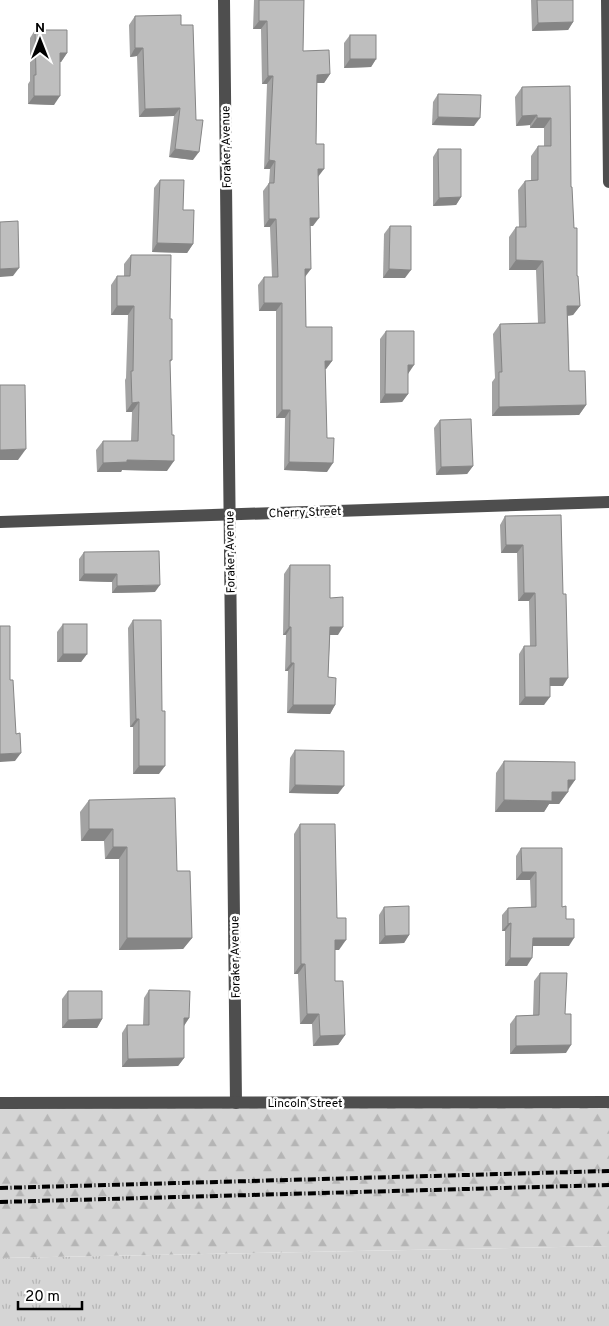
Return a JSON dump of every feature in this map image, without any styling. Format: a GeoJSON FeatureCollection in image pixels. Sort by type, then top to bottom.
{"type":"FeatureCollection","features":[{"type":"Feature","properties":{"kind":"street","name":"Foraker Avenue"},"geometry":{"type":"LineString","coordinates":[[224,0],[236,1104]]}},
{"type":"Feature","properties":{"kind":"street"},"geometry":{"type":"LineString","coordinates":[[607,0],[609,182]]}},
{"type":"Feature","properties":{"kind":"street","name":"Cherry Street"},"geometry":{"type":"LineString","coordinates":[[0,522],[609,502]]}},
{"type":"Feature","properties":{"kind":"street","name":"Lincoln Street"},"geometry":{"type":"LineString","coordinates":[[0,1103],[609,1102]]}},
{"type":"Feature","properties":{"kind":"green space"},"geometry":{"type":"Polygon","coordinates":[[[609,1102],[609,1246],[0,1258],[0,1103],[609,1102]]]}},
{"type":"Feature","properties":{"kind":"green space"},"geometry":{"type":"Polygon","coordinates":[[[609,1246],[609,1326],[0,1326],[0,1258],[609,1246]]]}},
{"type":"Feature","properties":{"kind":"building"},"geometry":{"type":"Polygon","coordinates":[[[259,0],[304,0],[303,51],[329,50],[330,74],[317,75],[316,144],[324,144],[324,169],[318,169],[319,218],[310,218],[311,269],[305,269],[306,327],[332,327],[332,361],[325,361],[327,438],[334,438],[333,463],[289,462],[290,410],[282,410],[282,303],[264,303],[264,277],[278,277],[276,219],[269,219],[269,183],[274,183],[275,161],[269,160],[273,76],[268,76],[267,21],[259,21],[259,0]]]}},
{"type":"Feature","properties":{"kind":"building"},"geometry":{"type":"Polygon","coordinates":[[[537,0],[573,0],[573,22],[538,23],[537,0]]]}},
{"type":"Feature","properties":{"kind":"building"},"geometry":{"type":"Polygon","coordinates":[[[181,15],[181,25],[193,25],[196,120],[203,120],[199,152],[175,149],[180,108],[145,109],[143,48],[135,48],[135,16],[181,15]]]}},
{"type":"Feature","properties":{"kind":"building"},"geometry":{"type":"Polygon","coordinates":[[[35,30],[67,30],[67,53],[60,53],[60,96],[34,96],[34,75],[36,75],[35,30]]]}},
{"type":"Feature","properties":{"kind":"building"},"geometry":{"type":"Polygon","coordinates":[[[350,35],[376,35],[376,59],[350,59],[350,35]]]}},
{"type":"Feature","properties":{"kind":"building"},"geometry":{"type":"Polygon","coordinates":[[[570,86],[571,187],[574,228],[577,228],[577,276],[580,306],[567,306],[569,371],[585,371],[586,405],[499,407],[499,372],[502,372],[500,324],[545,323],[543,261],[516,260],[516,227],[526,227],[525,181],[538,180],[538,146],[551,146],[551,118],[537,118],[537,115],[522,116],[522,87],[570,86]]]}},
{"type":"Feature","properties":{"kind":"building"},"geometry":{"type":"Polygon","coordinates":[[[438,94],[481,95],[480,118],[438,117],[438,94]]]}},
{"type":"Feature","properties":{"kind":"building"},"geometry":{"type":"Polygon","coordinates":[[[438,149],[461,149],[461,197],[439,198],[438,149]]]}},
{"type":"Feature","properties":{"kind":"building"},"geometry":{"type":"Polygon","coordinates":[[[160,180],[184,180],[183,210],[194,210],[193,244],[157,243],[160,180]]]}},
{"type":"Feature","properties":{"kind":"building"},"geometry":{"type":"Polygon","coordinates":[[[18,221],[19,268],[0,269],[0,222],[18,221]]]}},
{"type":"Feature","properties":{"kind":"building"},"geometry":{"type":"Polygon","coordinates":[[[390,226],[411,226],[411,270],[389,269],[390,226]]]}},
{"type":"Feature","properties":{"kind":"building"},"geometry":{"type":"Polygon","coordinates":[[[131,255],[171,255],[170,319],[172,319],[172,360],[170,360],[174,461],[127,460],[127,462],[103,463],[103,441],[138,441],[139,402],[132,403],[131,371],[133,371],[134,306],[117,306],[117,276],[130,276],[131,255]]]}},
{"type":"Feature","properties":{"kind":"building"},"geometry":{"type":"Polygon","coordinates":[[[386,331],[414,331],[414,365],[408,365],[408,394],[385,394],[386,331]]]}},
{"type":"Feature","properties":{"kind":"building"},"geometry":{"type":"Polygon","coordinates":[[[0,385],[25,385],[26,449],[0,450],[0,385]]]}},
{"type":"Feature","properties":{"kind":"building"},"geometry":{"type":"Polygon","coordinates":[[[471,419],[473,466],[441,467],[440,420],[471,419]]]}},
{"type":"Feature","properties":{"kind":"building"},"geometry":{"type":"Polygon","coordinates":[[[561,515],[563,594],[566,594],[568,678],[550,678],[550,697],[525,697],[524,646],[536,646],[535,593],[524,593],[523,545],[506,545],[505,516],[561,515]]]}},
{"type":"Feature","properties":{"kind":"building"},"geometry":{"type":"Polygon","coordinates":[[[159,551],[160,585],[117,586],[117,574],[84,574],[84,552],[159,551]]]}},
{"type":"Feature","properties":{"kind":"building"},"geometry":{"type":"Polygon","coordinates":[[[290,565],[330,565],[330,598],[343,597],[343,627],[330,627],[328,677],[336,678],[335,705],[293,705],[294,663],[291,663],[291,627],[289,627],[290,565]]]}},
{"type":"Feature","properties":{"kind":"building"},"geometry":{"type":"Polygon","coordinates":[[[133,620],[161,620],[162,711],[165,711],[165,766],[139,766],[139,719],[136,719],[133,620]]]}},
{"type":"Feature","properties":{"kind":"building"},"geometry":{"type":"Polygon","coordinates":[[[63,624],[87,624],[87,654],[63,654],[63,624]]]}},
{"type":"Feature","properties":{"kind":"building"},"geometry":{"type":"Polygon","coordinates":[[[0,626],[10,626],[10,680],[13,680],[16,734],[20,733],[21,753],[0,754],[0,626]]]}},
{"type":"Feature","properties":{"kind":"building"},"geometry":{"type":"Polygon","coordinates":[[[295,750],[344,751],[344,786],[295,785],[295,750]]]}},
{"type":"Feature","properties":{"kind":"building"},"geometry":{"type":"Polygon","coordinates":[[[504,761],[575,762],[575,780],[568,780],[568,792],[552,792],[552,801],[504,800],[504,761]]]}},
{"type":"Feature","properties":{"kind":"building"},"geometry":{"type":"Polygon","coordinates":[[[175,798],[177,871],[190,871],[192,938],[127,938],[127,847],[113,847],[113,829],[89,829],[89,800],[175,798]]]}},
{"type":"Feature","properties":{"kind":"building"},"geometry":{"type":"Polygon","coordinates":[[[300,824],[335,824],[337,918],[346,918],[346,940],[335,940],[335,981],[343,981],[345,1035],[320,1036],[319,1014],[307,1014],[305,964],[301,964],[300,824]]]}},
{"type":"Feature","properties":{"kind":"building"},"geometry":{"type":"Polygon","coordinates":[[[521,848],[562,848],[562,907],[566,906],[566,919],[574,919],[574,938],[533,938],[532,958],[510,958],[511,923],[508,924],[508,908],[536,907],[536,872],[522,872],[521,848]]]}},
{"type":"Feature","properties":{"kind":"building"},"geometry":{"type":"Polygon","coordinates":[[[409,906],[409,935],[385,936],[384,907],[409,906]]]}},
{"type":"Feature","properties":{"kind":"building"},"geometry":{"type":"Polygon","coordinates":[[[540,973],[567,973],[565,1014],[571,1014],[571,1045],[516,1046],[516,1016],[539,1015],[540,973]]]}},
{"type":"Feature","properties":{"kind":"building"},"geometry":{"type":"Polygon","coordinates":[[[149,990],[190,991],[189,1018],[184,1018],[184,1058],[128,1059],[127,1025],[149,1025],[149,990]]]}},
{"type":"Feature","properties":{"kind":"building"},"geometry":{"type":"Polygon","coordinates":[[[68,991],[102,991],[102,1019],[68,1020],[68,991]]]}},
{"type":"Feature","properties":{"kind":"railway"},"geometry":{"type":"LineString","coordinates":[[0,1188],[609,1171]]}},
{"type":"Feature","properties":{"kind":"railway"},"geometry":{"type":"LineString","coordinates":[[0,1202],[609,1185]]}}]}
